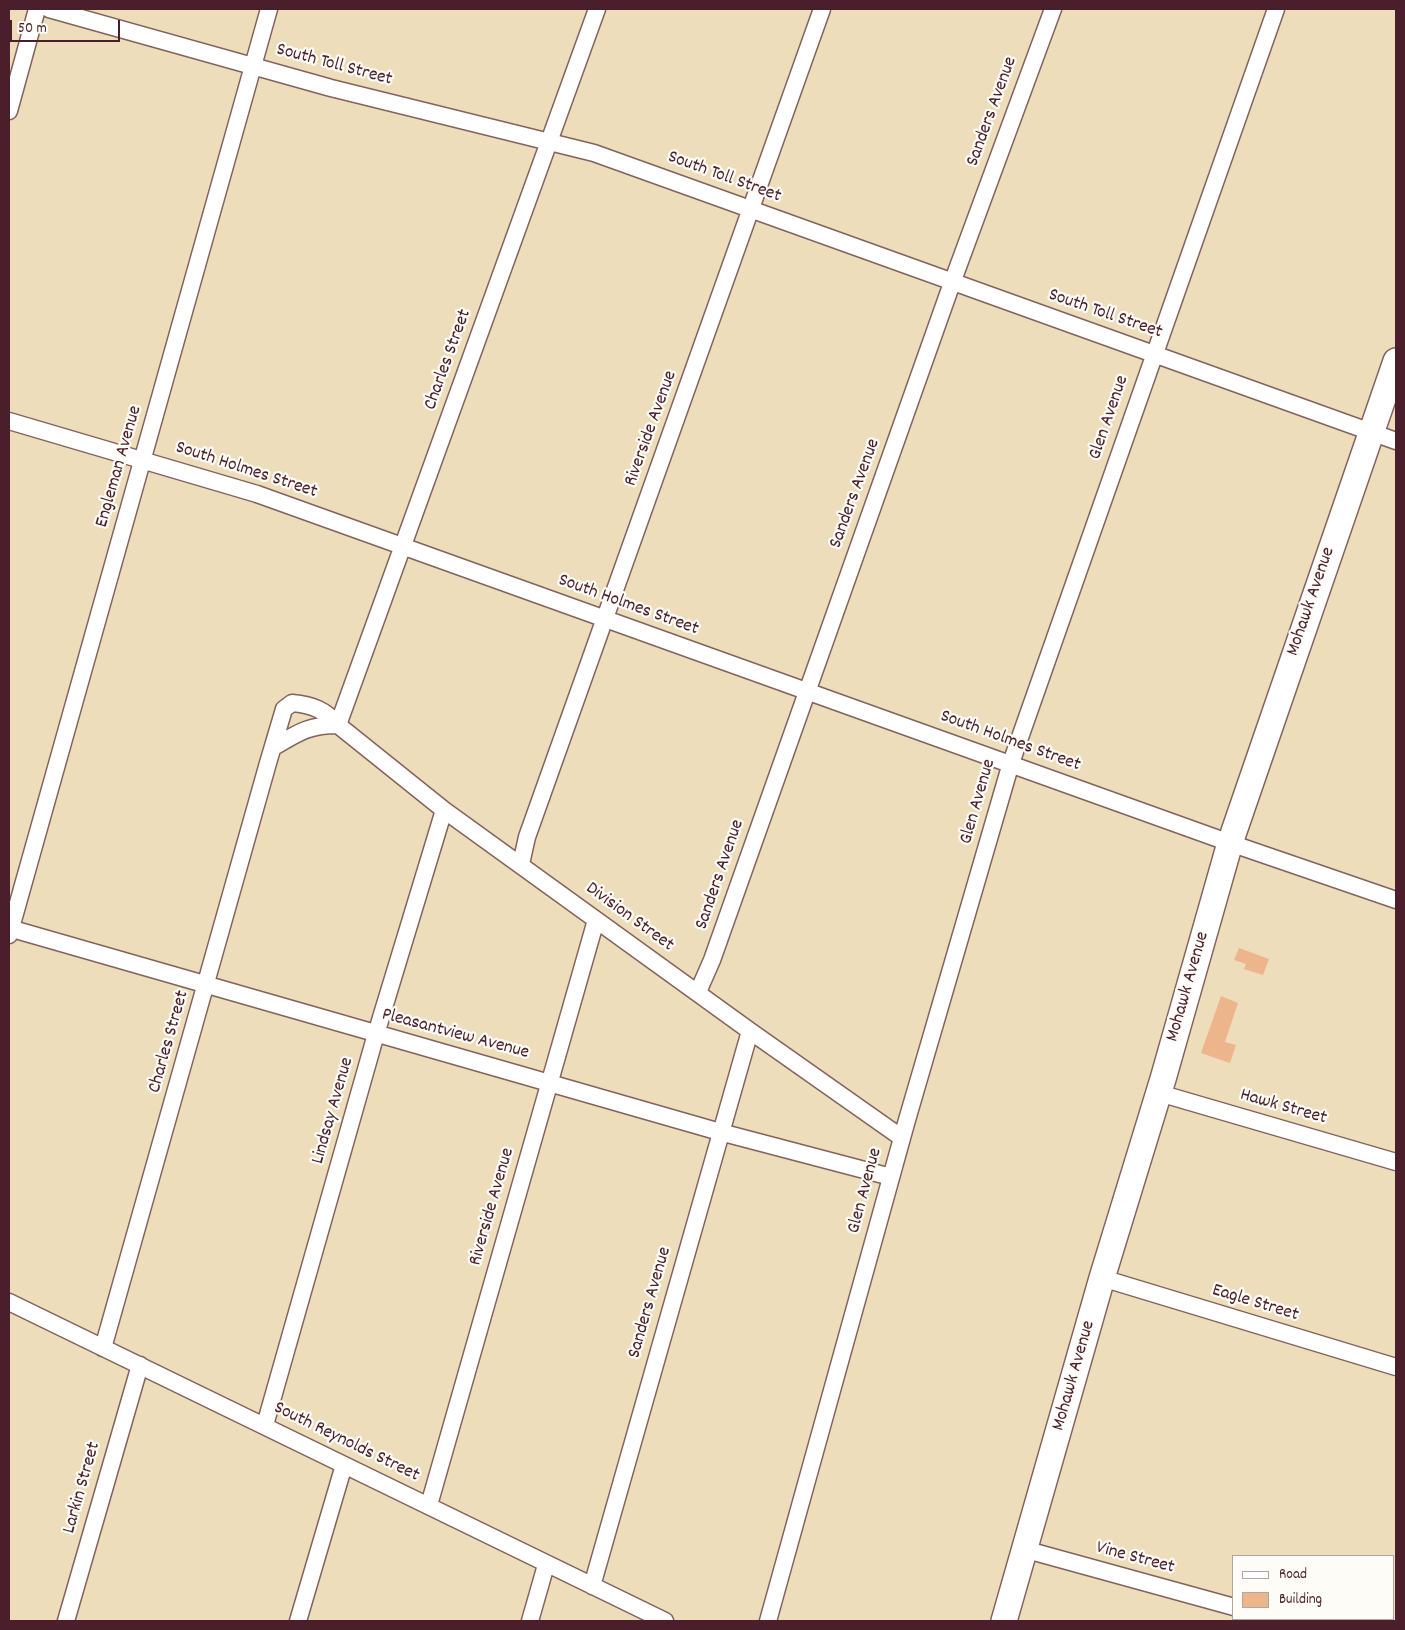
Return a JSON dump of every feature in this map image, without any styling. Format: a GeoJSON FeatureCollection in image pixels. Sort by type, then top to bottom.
{"type":"FeatureCollection","features":[{"type":"Feature","properties":{"kind":"main road","name":"Mohawk Avenue"},"geometry":{"type":"LineString","coordinates":[[1004,1621],[1026,1550],[1102,1278],[1159,1093],[1230,843],[1396,361]]}},
{"type":"Feature","properties":{"kind":"street"},"geometry":{"type":"LineString","coordinates":[[9,111],[37,9]]}},
{"type":"Feature","properties":{"kind":"street","name":"South Toll Street"},"geometry":{"type":"LineString","coordinates":[[49,9],[253,64],[330,88],[594,153],[952,283],[1154,352],[1396,440]]}},
{"type":"Feature","properties":{"kind":"street","name":"Engleman Avenue"},"geometry":{"type":"LineString","coordinates":[[9,931],[269,9]]}},
{"type":"Feature","properties":{"kind":"street","name":"Charles Street"},"geometry":{"type":"LineString","coordinates":[[103,1348],[284,710],[292,703],[309,705],[326,712],[338,725],[597,9]]}},
{"type":"Feature","properties":{"kind":"street","name":"Riverside Avenue"},"geometry":{"type":"LineString","coordinates":[[521,864],[527,837],[606,620],[822,9]]}},
{"type":"Feature","properties":{"kind":"street","name":"Sanders Avenue"},"geometry":{"type":"LineString","coordinates":[[698,992],[712,960],[952,283],[1053,9]]}},
{"type":"Feature","properties":{"kind":"street","name":"Glen Avenue"},"geometry":{"type":"LineString","coordinates":[[768,1621],[902,1138],[1011,763],[1276,9]]}},
{"type":"Feature","properties":{"kind":"street","name":"South Holmes Street"},"geometry":{"type":"LineString","coordinates":[[9,421],[257,494],[806,692],[1396,900]]}},
{"type":"Feature","properties":{"kind":"street"},"geometry":{"type":"LineString","coordinates":[[274,747],[298,733],[318,725],[338,725]]}},
{"type":"Feature","properties":{"kind":"street","name":"Division Street"},"geometry":{"type":"LineString","coordinates":[[338,725],[444,810],[750,1031],[902,1138]]}},
{"type":"Feature","properties":{"kind":"street","name":"Lindsay Avenue"},"geometry":{"type":"LineString","coordinates":[[265,1425],[376,1034],[444,810]]}},
{"type":"Feature","properties":{"kind":"street","name":"Riverside Avenue"},"geometry":{"type":"LineString","coordinates":[[429,1505],[596,920]]}},
{"type":"Feature","properties":{"kind":"street","name":"Pleasantview Avenue"},"geometry":{"type":"LineString","coordinates":[[9,931],[550,1082],[720,1132],[891,1178]]}},
{"type":"Feature","properties":{"kind":"street","name":"Sanders Avenue"},"geometry":{"type":"LineString","coordinates":[[592,1586],[750,1031]]}},
{"type":"Feature","properties":{"kind":"street","name":"Hawk Street"},"geometry":{"type":"LineString","coordinates":[[1159,1093],[1396,1162]]}},
{"type":"Feature","properties":{"kind":"street","name":"Eagle Street"},"geometry":{"type":"LineString","coordinates":[[1102,1278],[1396,1367]]}},
{"type":"Feature","properties":{"kind":"street","name":"South Reynolds Street"},"geometry":{"type":"LineString","coordinates":[[9,1302],[429,1505],[546,1565],[665,1621]]}},
{"type":"Feature","properties":{"kind":"street","name":"Larkin Street"},"geometry":{"type":"LineString","coordinates":[[66,1621],[140,1365]]}},
{"type":"Feature","properties":{"kind":"street"},"geometry":{"type":"LineString","coordinates":[[298,1621],[344,1465]]}},
{"type":"Feature","properties":{"kind":"street","name":"Vine Street"},"geometry":{"type":"LineString","coordinates":[[1026,1550],[1232,1605]]}},
{"type":"Feature","properties":{"kind":"street"},"geometry":{"type":"LineString","coordinates":[[530,1621],[546,1565]]}},
{"type":"Feature","properties":{"kind":"building"},"geometry":{"type":"Polygon","coordinates":[[[1239,948],[1269,959],[1263,975],[1244,969],[1246,964],[1234,960],[1239,948]]]}},
{"type":"Feature","properties":{"kind":"building"},"geometry":{"type":"Polygon","coordinates":[[[1221,996],[1238,1003],[1225,1042],[1236,1045],[1230,1063],[1201,1053],[1221,996]]]}}]}
